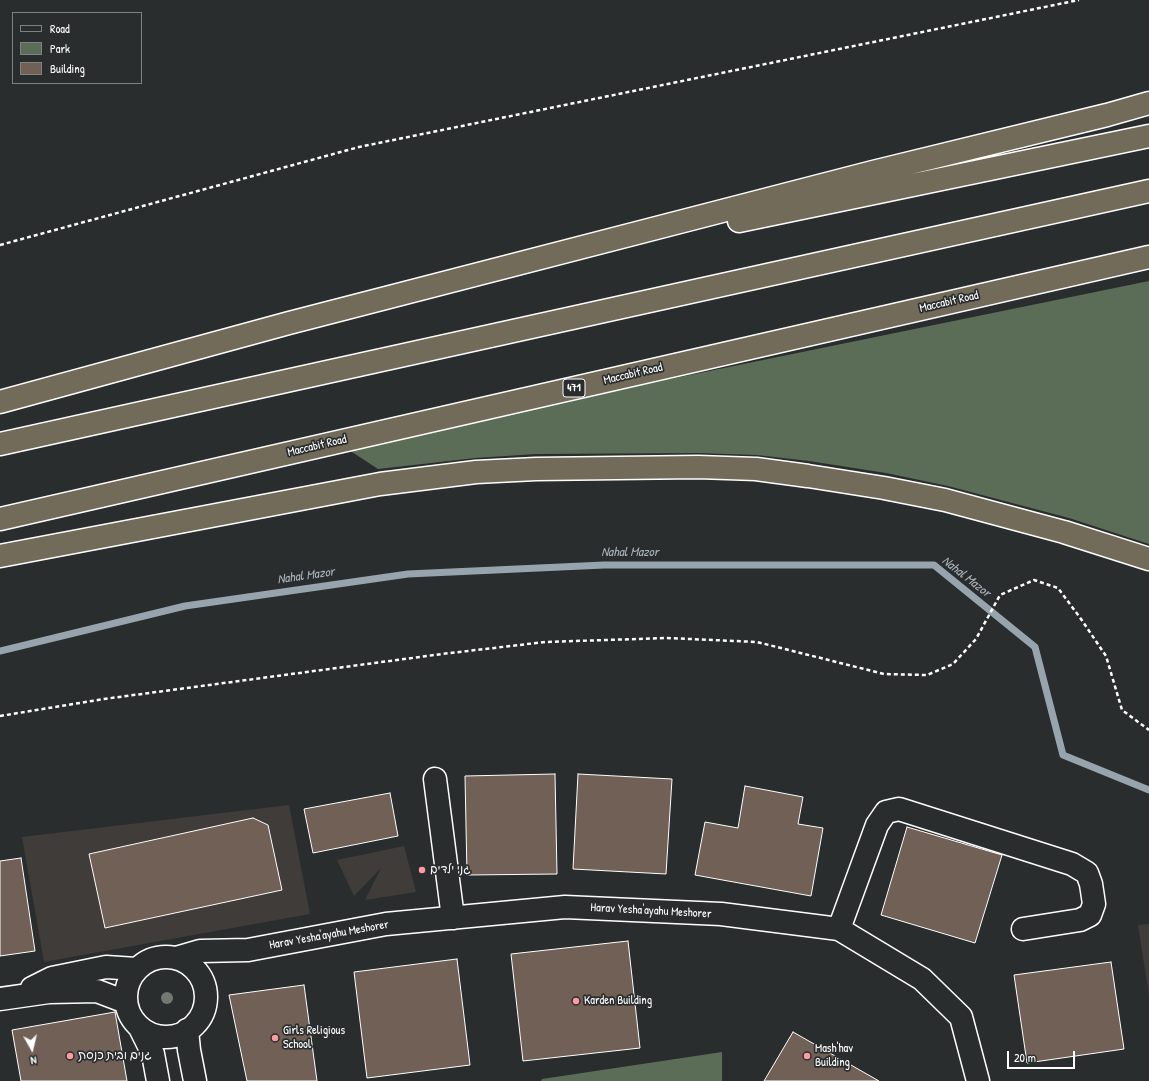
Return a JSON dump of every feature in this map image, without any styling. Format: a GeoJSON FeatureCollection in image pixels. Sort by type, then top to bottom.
{"type":"FeatureCollection","features":[{"type":"Feature","properties":{"kind":"highway"},"geometry":{"type":"LineString","coordinates":[[0,402],[289,323],[873,172],[1149,103]]}},
{"type":"Feature","properties":{"kind":"highway"},"geometry":{"type":"LineString","coordinates":[[462,278],[1149,136]]}},
{"type":"Feature","properties":{"kind":"highway"},"geometry":{"type":"LineString","coordinates":[[0,444],[1149,191]]}},
{"type":"Feature","properties":{"kind":"highway","name":"Maccabit Road"},"geometry":{"type":"LineString","coordinates":[[0,518],[1149,257]]}},
{"type":"Feature","properties":{"kind":"highway"},"geometry":{"type":"LineString","coordinates":[[0,556],[380,484],[483,472],[544,469],[698,467],[756,469],[884,488],[945,500],[1064,532],[1149,559]]}},
{"type":"Feature","properties":{"kind":"street"},"geometry":{"type":"LineString","coordinates":[[435,779],[453,918]]}},
{"type":"Feature","properties":{"kind":"street"},"geometry":{"type":"LineString","coordinates":[[839,929],[877,825],[886,812],[900,809],[1072,864],[1087,873],[1091,884],[1094,904],[1090,915],[1080,920],[1022,929]]}},
{"type":"Feature","properties":{"kind":"street","name":"Harav Yesha'ayahu Meshorer"},"geometry":{"type":"LineString","coordinates":[[176,958],[200,951],[248,950],[386,924],[565,907],[721,914],[839,929],[922,979],[961,1017],[978,1081]]}},
{"type":"Feature","properties":{"kind":"street","name":"Harav Yesha'ayahu Meshorer"},"geometry":{"type":"LineString","coordinates":[[199,974],[248,950]]}},
{"type":"Feature","properties":{"kind":"street"},"geometry":{"type":"LineString","coordinates":[[140,1028],[158,1036],[178,1035],[187,1030],[196,1022],[203,1011],[206,998],[204,986],[199,974],[189,964],[176,958],[161,957],[147,961],[136,969],[128,982],[126,1002],[127,1008],[132,1019],[140,1028],[153,1054],[158,1081]]}},
{"type":"Feature","properties":{"kind":"street"},"geometry":{"type":"LineString","coordinates":[[7,998],[52,978],[106,968],[136,969]]}},
{"type":"Feature","properties":{"kind":"street"},"geometry":{"type":"LineString","coordinates":[[7,998],[49,992],[97,991],[126,1002]]}},
{"type":"Feature","properties":{"kind":"street"},"geometry":{"type":"LineString","coordinates":[[187,1030],[195,1081]]}},
{"type":"Feature","properties":{"kind":"path"},"geometry":{"type":"LineString","coordinates":[[0,245],[359,147],[1079,0]]}},
{"type":"Feature","properties":{"kind":"path"},"geometry":{"type":"LineString","coordinates":[[0,716],[112,698],[442,654],[544,642],[667,638],[757,642],[884,674],[927,675],[953,664],[977,637],[1000,595],[1034,580],[1058,588],[1106,656],[1122,710],[1149,730]]}},
{"type":"Feature","properties":{"kind":"shaded area"},"geometry":{"type":"Polygon","coordinates":[[[289,805],[310,914],[44,962],[22,837],[289,805]]]}},
{"type":"Feature","properties":{"kind":"shaded area"},"geometry":{"type":"Polygon","coordinates":[[[404,846],[416,892],[365,900],[381,868],[354,896],[337,860],[404,846]]]}},
{"type":"Feature","properties":{"kind":"shaded area"},"geometry":{"type":"Polygon","coordinates":[[[1149,924],[1149,996],[1138,925],[1149,924]]]}},
{"type":"Feature","properties":{"kind":"green space"},"geometry":{"type":"Polygon","coordinates":[[[1149,281],[1149,544],[1069,518],[948,486],[886,473],[809,461],[757,455],[698,453],[536,454],[475,458],[378,469],[343,446],[1149,281]]]}},
{"type":"Feature","properties":{"kind":"green space"},"geometry":{"type":"Polygon","coordinates":[[[722,1052],[722,1081],[541,1081],[542,1079],[722,1052]]]}},
{"type":"Feature","properties":{"kind":"building"},"geometry":{"type":"Polygon","coordinates":[[[555,774],[557,874],[467,875],[465,776],[555,774]]]}},
{"type":"Feature","properties":{"kind":"building"},"geometry":{"type":"Polygon","coordinates":[[[578,774],[672,779],[666,874],[573,869],[578,774]]]}},
{"type":"Feature","properties":{"kind":"building"},"geometry":{"type":"Polygon","coordinates":[[[745,786],[803,797],[798,824],[823,828],[811,896],[695,875],[705,822],[738,828],[745,786]]]}},
{"type":"Feature","properties":{"kind":"building"},"geometry":{"type":"Polygon","coordinates":[[[390,793],[398,836],[313,853],[304,809],[390,793]]]}},
{"type":"Feature","properties":{"kind":"building"},"geometry":{"type":"Polygon","coordinates":[[[253,818],[268,825],[282,890],[105,928],[89,854],[253,818]]]}},
{"type":"Feature","properties":{"kind":"building"},"geometry":{"type":"Polygon","coordinates":[[[907,827],[1002,855],[975,943],[881,915],[907,827]]]}},
{"type":"Feature","properties":{"kind":"building"},"geometry":{"type":"Polygon","coordinates":[[[21,858],[35,951],[0,956],[0,861],[21,858]]]}},
{"type":"Feature","properties":{"kind":"building","name":"Karden Building"},"geometry":{"type":"Polygon","coordinates":[[[628,941],[640,1048],[523,1061],[511,954],[628,941]]]}},
{"type":"Feature","properties":{"kind":"building"},"geometry":{"type":"Polygon","coordinates":[[[457,959],[470,1065],[367,1078],[354,972],[457,959]]]}},
{"type":"Feature","properties":{"kind":"building"},"geometry":{"type":"Polygon","coordinates":[[[1111,962],[1124,1049],[1027,1063],[1014,975],[1111,962]]]}},
{"type":"Feature","properties":{"kind":"building","name":"Girls Religious School"},"geometry":{"type":"Polygon","coordinates":[[[304,985],[317,1081],[247,1081],[229,995],[304,985]]]}},
{"type":"Feature","properties":{"kind":"building","name":"גנים ובית כנסת"},"geometry":{"type":"Polygon","coordinates":[[[115,1012],[127,1081],[21,1081],[12,1030],[115,1012]]]}},
{"type":"Feature","properties":{"kind":"building","name":"Mash'hav Building"},"geometry":{"type":"Polygon","coordinates":[[[793,1032],[879,1081],[764,1081],[793,1032]]]}},
{"type":"Feature","properties":{"kind":"waterway","name":"Nahal Mazor"},"geometry":{"type":"LineString","coordinates":[[0,651],[185,606],[408,574],[604,565],[934,565],[1035,647],[1063,755],[1149,790]]}},
{"type":"Feature","properties":{"kind":"place","name":"גני ילדים"},"geometry":{"type":"Point","coordinates":[422,870]}},
{"type":"Feature","properties":{"kind":"place","name":"Karden Building"},"geometry":{"type":"Point","coordinates":[576,1001]}},
{"type":"Feature","properties":{"kind":"place","name":"Girls Religious School"},"geometry":{"type":"Point","coordinates":[275,1038]}},
{"type":"Feature","properties":{"kind":"place","name":"גנים ובית כנסת"},"geometry":{"type":"Point","coordinates":[70,1056]}},
{"type":"Feature","properties":{"kind":"place","name":"Mash'hav Building"},"geometry":{"type":"Point","coordinates":[807,1056]}}]}
